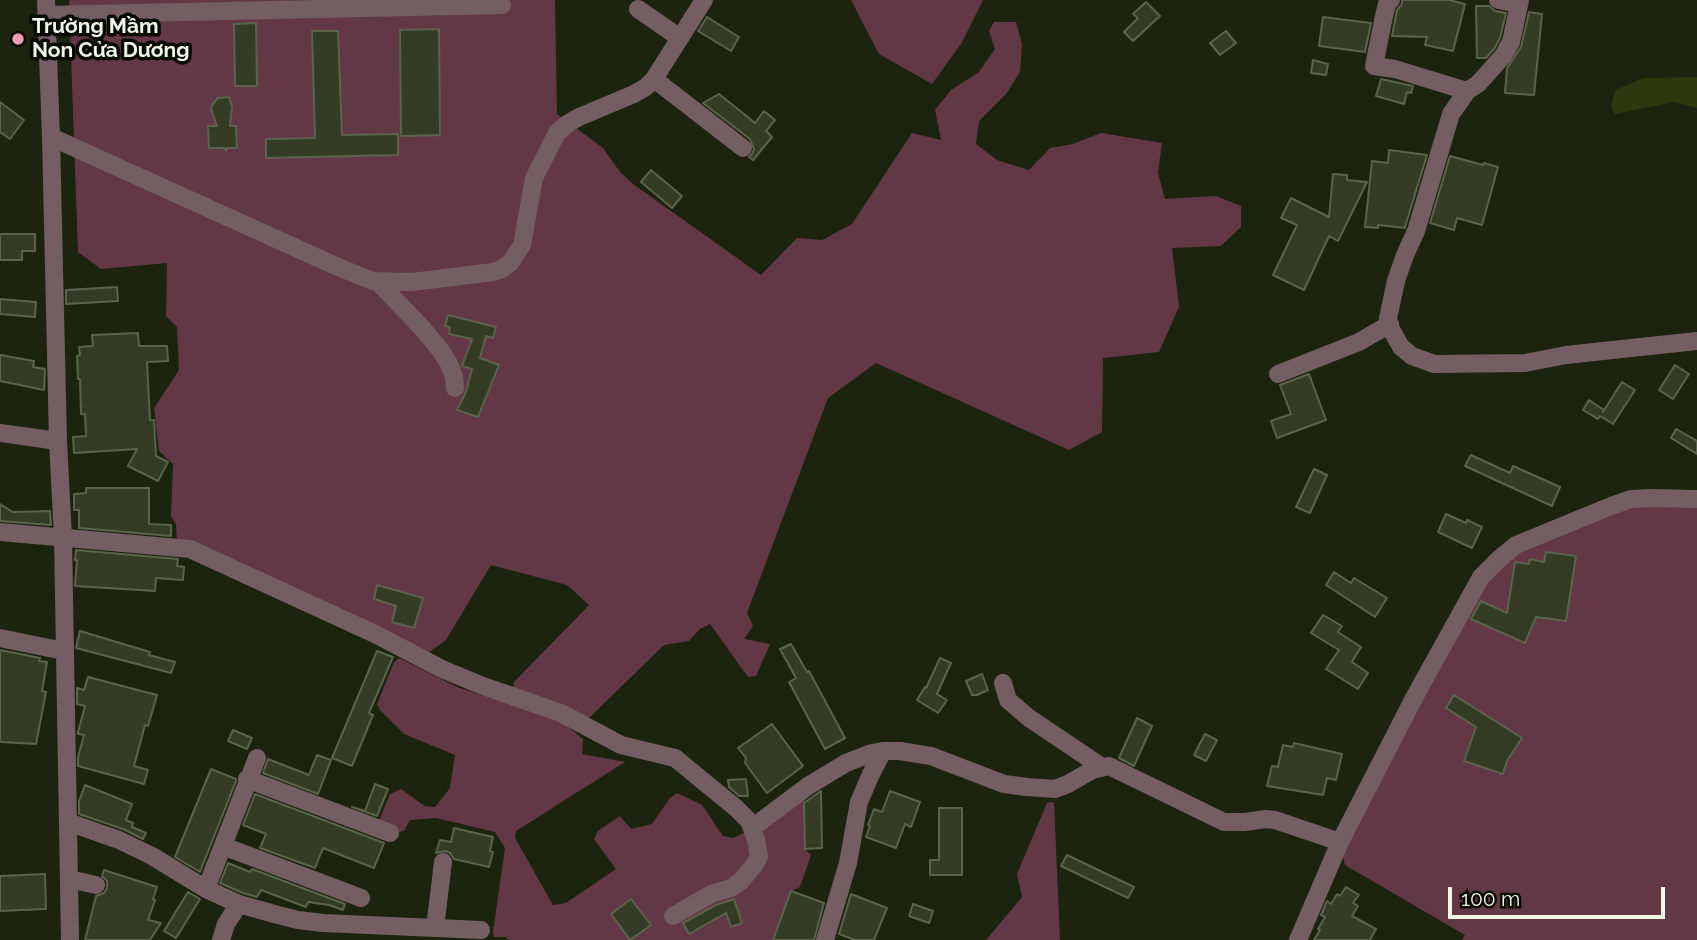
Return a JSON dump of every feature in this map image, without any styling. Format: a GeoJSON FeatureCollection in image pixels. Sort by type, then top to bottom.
{"type":"FeatureCollection","features":[{"type":"Feature","properties":{"kind":"street"},"geometry":{"type":"LineString","coordinates":[[51,137],[366,279],[378,282],[412,282],[493,272],[510,263],[522,245],[534,178],[557,133],[567,124],[646,87],[654,79],[704,0]]}},
{"type":"Feature","properties":{"kind":"street"},"geometry":{"type":"LineString","coordinates":[[1391,0],[1387,4],[1374,66],[1395,69],[1467,91]]}},
{"type":"Feature","properties":{"kind":"street"},"geometry":{"type":"LineString","coordinates":[[1498,0],[1520,2],[1511,42],[1503,57],[1478,84],[1467,91],[1451,114],[1416,231],[1396,281],[1388,317],[1401,347],[1412,356],[1434,364],[1525,363],[1566,355],[1697,341]]}},
{"type":"Feature","properties":{"kind":"street"},"geometry":{"type":"LineString","coordinates":[[70,940],[68,822],[58,701],[64,651],[63,538],[46,7],[502,5]]}},
{"type":"Feature","properties":{"kind":"street"},"geometry":{"type":"LineString","coordinates":[[638,9],[680,38]]}},
{"type":"Feature","properties":{"kind":"street"},"geometry":{"type":"LineString","coordinates":[[654,79],[743,148]]}},
{"type":"Feature","properties":{"kind":"street"},"geometry":{"type":"LineString","coordinates":[[378,282],[441,351],[454,377],[455,388]]}},
{"type":"Feature","properties":{"kind":"street"},"geometry":{"type":"LineString","coordinates":[[1278,374],[1359,342],[1390,324]]}},
{"type":"Feature","properties":{"kind":"street"},"geometry":{"type":"LineString","coordinates":[[0,433],[58,441]]}},
{"type":"Feature","properties":{"kind":"street"},"geometry":{"type":"LineString","coordinates":[[1298,940],[1340,842],[1415,696],[1481,577],[1516,545],[1621,502],[1650,498],[1697,499]]}},
{"type":"Feature","properties":{"kind":"street"},"geometry":{"type":"LineString","coordinates":[[0,532],[190,549],[483,687],[561,713],[621,745],[675,758],[749,821],[757,839],[759,856],[741,881],[731,888],[711,894],[673,916]]}},
{"type":"Feature","properties":{"kind":"street"},"geometry":{"type":"LineString","coordinates":[[0,638],[64,651]]}},
{"type":"Feature","properties":{"kind":"street"},"geometry":{"type":"LineString","coordinates":[[1003,683],[1008,700],[1029,718],[1102,767]]}},
{"type":"Feature","properties":{"kind":"street"},"geometry":{"type":"LineString","coordinates":[[825,940],[848,863],[859,802],[883,751]]}},
{"type":"Feature","properties":{"kind":"street"},"geometry":{"type":"LineString","coordinates":[[752,828],[808,786],[846,763],[872,753],[901,751],[931,756],[1004,784],[1027,788],[1055,789],[1102,767],[1110,766],[1224,822],[1275,820],[1340,842]]}},
{"type":"Feature","properties":{"kind":"street"},"geometry":{"type":"LineString","coordinates":[[206,889],[257,758]]}},
{"type":"Feature","properties":{"kind":"street"},"geometry":{"type":"LineString","coordinates":[[247,779],[390,833]]}},
{"type":"Feature","properties":{"kind":"street"},"geometry":{"type":"LineString","coordinates":[[68,822],[141,850],[206,889],[239,904],[298,920],[481,930]]}},
{"type":"Feature","properties":{"kind":"street"},"geometry":{"type":"LineString","coordinates":[[223,846],[361,898]]}},
{"type":"Feature","properties":{"kind":"street"},"geometry":{"type":"LineString","coordinates":[[435,928],[443,862]]}},
{"type":"Feature","properties":{"kind":"street"},"geometry":{"type":"LineString","coordinates":[[69,879],[96,885]]}},
{"type":"Feature","properties":{"kind":"street"},"geometry":{"type":"LineString","coordinates":[[221,940],[226,924],[239,904]]}},
{"type":"Feature","properties":{"kind":"shaded area"},"geometry":{"type":"Polygon","coordinates":[[[69,0],[555,0],[557,114],[603,148],[620,172],[633,184],[761,275],[797,238],[822,240],[852,224],[912,133],[941,140],[935,110],[951,90],[979,72],[995,49],[989,31],[994,22],[1016,22],[1022,44],[1020,72],[1006,94],[979,121],[976,144],[997,160],[1029,170],[1050,148],[1073,144],[1101,133],[1162,143],[1158,173],[1165,199],[1216,196],[1241,206],[1241,227],[1221,246],[1172,248],[1179,307],[1159,352],[1103,358],[1102,432],[1069,450],[876,363],[828,398],[747,613],[753,626],[744,639],[770,644],[756,676],[748,677],[710,624],[700,629],[689,641],[664,645],[590,717],[580,718],[554,701],[513,693],[514,682],[589,605],[567,585],[491,565],[446,640],[428,653],[177,542],[176,524],[171,517],[173,464],[159,451],[154,408],[179,370],[177,327],[166,316],[167,263],[101,269],[78,252],[69,0]]]}},
{"type":"Feature","properties":{"kind":"shaded area"},"geometry":{"type":"Polygon","coordinates":[[[851,0],[983,0],[961,44],[932,84],[879,54],[851,0]]]}},
{"type":"Feature","properties":{"kind":"shaded area"},"geometry":{"type":"Polygon","coordinates":[[[1697,77],[1697,108],[1674,102],[1615,114],[1611,107],[1615,90],[1644,78],[1697,77]]]}},
{"type":"Feature","properties":{"kind":"shaded area"},"geometry":{"type":"Polygon","coordinates":[[[1647,502],[1697,507],[1697,940],[1462,940],[1465,935],[1345,865],[1345,845],[1487,578],[1525,547],[1615,510],[1647,502]]]}},
{"type":"Feature","properties":{"kind":"shaded area"},"geometry":{"type":"Polygon","coordinates":[[[399,658],[457,687],[561,721],[583,739],[582,754],[625,762],[516,831],[515,838],[553,905],[566,903],[616,869],[594,839],[598,831],[620,816],[631,829],[652,824],[670,798],[677,793],[702,805],[723,836],[733,838],[757,827],[804,790],[805,849],[811,855],[800,887],[791,891],[773,940],[509,940],[506,937],[494,937],[505,848],[495,832],[436,818],[410,820],[404,831],[399,832],[379,826],[390,794],[401,789],[425,806],[435,807],[450,788],[455,755],[404,734],[380,710],[377,704],[394,662],[399,658]]]}},
{"type":"Feature","properties":{"kind":"shaded area"},"geometry":{"type":"Polygon","coordinates":[[[1054,802],[1060,940],[986,940],[1022,897],[1017,874],[1047,803],[1054,802]]]}},
{"type":"Feature","properties":{"kind":"building"},"geometry":{"type":"Polygon","coordinates":[[[1402,0],[1449,0],[1465,4],[1453,51],[1425,45],[1427,37],[1392,36],[1397,10],[1402,0]]]}},
{"type":"Feature","properties":{"kind":"building"},"geometry":{"type":"Polygon","coordinates":[[[1146,2],[1160,16],[1133,41],[1124,32],[1138,18],[1133,14],[1146,2]]]}},
{"type":"Feature","properties":{"kind":"building"},"geometry":{"type":"Polygon","coordinates":[[[1476,6],[1489,6],[1495,11],[1506,13],[1500,38],[1486,58],[1477,58],[1476,6]]]}},
{"type":"Feature","properties":{"kind":"building"},"geometry":{"type":"Polygon","coordinates":[[[1529,12],[1542,14],[1534,95],[1505,93],[1507,68],[1521,47],[1529,12]]]}},
{"type":"Feature","properties":{"kind":"building"},"geometry":{"type":"Polygon","coordinates":[[[707,17],[739,37],[731,51],[698,31],[707,17]]]}},
{"type":"Feature","properties":{"kind":"building"},"geometry":{"type":"Polygon","coordinates":[[[1323,17],[1371,23],[1365,52],[1319,46],[1323,17]]]}},
{"type":"Feature","properties":{"kind":"building"},"geometry":{"type":"Polygon","coordinates":[[[256,23],[257,86],[235,86],[234,24],[256,23]]]}},
{"type":"Feature","properties":{"kind":"building"},"geometry":{"type":"Polygon","coordinates":[[[439,29],[440,135],[401,136],[400,30],[439,29]]]}},
{"type":"Feature","properties":{"kind":"building"},"geometry":{"type":"Polygon","coordinates":[[[312,31],[338,31],[342,135],[398,134],[398,155],[266,158],[266,139],[315,138],[312,31]]]}},
{"type":"Feature","properties":{"kind":"building"},"geometry":{"type":"Polygon","coordinates":[[[1226,31],[1236,43],[1220,55],[1210,43],[1226,31]]]}},
{"type":"Feature","properties":{"kind":"building"},"geometry":{"type":"Polygon","coordinates":[[[1313,60],[1328,64],[1326,75],[1311,73],[1313,60]]]}},
{"type":"Feature","properties":{"kind":"building"},"geometry":{"type":"Polygon","coordinates":[[[1381,79],[1413,86],[1411,93],[1407,92],[1404,104],[1376,96],[1381,79]]]}},
{"type":"Feature","properties":{"kind":"building"},"geometry":{"type":"Polygon","coordinates":[[[719,94],[755,123],[764,111],[775,120],[766,131],[772,137],[753,160],[749,157],[754,149],[750,139],[703,103],[719,94]]]}},
{"type":"Feature","properties":{"kind":"building"},"geometry":{"type":"Polygon","coordinates":[[[229,97],[232,107],[230,126],[236,126],[237,148],[227,148],[226,151],[225,148],[209,148],[208,126],[217,126],[212,105],[218,98],[229,97]]]}},
{"type":"Feature","properties":{"kind":"building"},"geometry":{"type":"Polygon","coordinates":[[[0,102],[24,120],[10,139],[0,132],[0,102]]]}},
{"type":"Feature","properties":{"kind":"building"},"geometry":{"type":"Polygon","coordinates":[[[1389,150],[1427,155],[1405,228],[1378,225],[1378,228],[1365,227],[1372,161],[1388,163],[1389,150]]]}},
{"type":"Feature","properties":{"kind":"building"},"geometry":{"type":"Polygon","coordinates":[[[1450,156],[1498,167],[1482,225],[1457,218],[1454,230],[1430,223],[1450,156]]]}},
{"type":"Feature","properties":{"kind":"building"},"geometry":{"type":"Polygon","coordinates":[[[651,170],[682,196],[672,208],[641,182],[651,170]]]}},
{"type":"Feature","properties":{"kind":"building"},"geometry":{"type":"Polygon","coordinates":[[[1333,174],[1347,175],[1347,180],[1367,182],[1338,241],[1329,236],[1304,290],[1273,275],[1297,225],[1281,218],[1291,198],[1329,217],[1333,174]]]}},
{"type":"Feature","properties":{"kind":"building"},"geometry":{"type":"Polygon","coordinates":[[[0,234],[35,234],[35,251],[22,251],[22,260],[0,260],[0,234]]]}},
{"type":"Feature","properties":{"kind":"building"},"geometry":{"type":"Polygon","coordinates":[[[117,287],[118,301],[66,304],[66,290],[117,287]]]}},
{"type":"Feature","properties":{"kind":"building"},"geometry":{"type":"Polygon","coordinates":[[[0,299],[36,302],[35,317],[0,314],[0,299]]]}},
{"type":"Feature","properties":{"kind":"building"},"geometry":{"type":"Polygon","coordinates":[[[448,315],[496,327],[493,338],[486,336],[480,358],[499,365],[478,417],[457,410],[466,392],[472,369],[462,366],[472,339],[449,334],[450,327],[445,326],[448,315]]]}},
{"type":"Feature","properties":{"kind":"building"},"geometry":{"type":"Polygon","coordinates":[[[138,333],[139,346],[167,346],[168,361],[147,362],[150,420],[154,420],[156,456],[168,462],[158,481],[128,466],[137,449],[74,453],[73,437],[86,436],[78,379],[79,347],[93,346],[92,335],[138,333]]]}},
{"type":"Feature","properties":{"kind":"building"},"geometry":{"type":"Polygon","coordinates":[[[0,355],[34,361],[33,367],[45,369],[44,390],[0,381],[0,355]]]}},
{"type":"Feature","properties":{"kind":"building"},"geometry":{"type":"Polygon","coordinates":[[[1675,365],[1689,374],[1673,399],[1659,390],[1675,365]]]}},
{"type":"Feature","properties":{"kind":"building"},"geometry":{"type":"Polygon","coordinates":[[[1309,374],[1326,420],[1277,438],[1271,421],[1291,414],[1280,385],[1309,374]]]}},
{"type":"Feature","properties":{"kind":"building"},"geometry":{"type":"Polygon","coordinates":[[[1622,382],[1635,390],[1613,424],[1583,410],[1589,400],[1604,410],[1603,412],[1622,382]]]}},
{"type":"Feature","properties":{"kind":"building"},"geometry":{"type":"Polygon","coordinates":[[[1676,429],[1697,441],[1697,454],[1671,438],[1676,429]]]}},
{"type":"Feature","properties":{"kind":"building"},"geometry":{"type":"Polygon","coordinates":[[[1471,455],[1510,473],[1513,466],[1560,487],[1552,506],[1465,466],[1471,455]]]}},
{"type":"Feature","properties":{"kind":"building"},"geometry":{"type":"Polygon","coordinates":[[[1314,469],[1327,475],[1310,513],[1296,507],[1314,469]]]}},
{"type":"Feature","properties":{"kind":"building"},"geometry":{"type":"Polygon","coordinates":[[[86,488],[149,488],[149,524],[171,525],[171,536],[79,528],[79,510],[74,510],[74,494],[86,493],[86,488]]]}},
{"type":"Feature","properties":{"kind":"building"},"geometry":{"type":"Polygon","coordinates":[[[0,504],[13,512],[50,511],[51,525],[0,521],[0,504]]]}},
{"type":"Feature","properties":{"kind":"building"},"geometry":{"type":"Polygon","coordinates":[[[1446,514],[1482,527],[1472,548],[1438,532],[1446,514]]]}},
{"type":"Feature","properties":{"kind":"building"},"geometry":{"type":"Polygon","coordinates":[[[76,550],[178,559],[177,566],[184,567],[183,580],[156,578],[155,591],[75,586],[76,550]]]}},
{"type":"Feature","properties":{"kind":"building"},"geometry":{"type":"Polygon","coordinates":[[[1546,552],[1576,556],[1566,621],[1536,617],[1525,643],[1471,619],[1481,601],[1507,613],[1515,562],[1529,564],[1530,559],[1544,562],[1546,552]]]}},
{"type":"Feature","properties":{"kind":"building"},"geometry":{"type":"Polygon","coordinates":[[[1334,572],[1351,583],[1354,578],[1387,598],[1375,617],[1326,585],[1334,572]]]}},
{"type":"Feature","properties":{"kind":"building"},"geometry":{"type":"Polygon","coordinates":[[[377,585],[423,598],[414,628],[392,622],[396,606],[374,599],[377,585]]]}},
{"type":"Feature","properties":{"kind":"building"},"geometry":{"type":"Polygon","coordinates":[[[1323,615],[1342,626],[1338,632],[1361,647],[1352,662],[1368,673],[1358,689],[1326,669],[1339,650],[1311,633],[1323,615]]]}},
{"type":"Feature","properties":{"kind":"building"},"geometry":{"type":"Polygon","coordinates":[[[80,631],[175,662],[171,673],[76,648],[80,631]]]}},
{"type":"Feature","properties":{"kind":"building"},"geometry":{"type":"Polygon","coordinates":[[[791,644],[807,672],[809,671],[845,738],[825,749],[789,682],[796,678],[780,649],[791,644]]]}},
{"type":"Feature","properties":{"kind":"building"},"geometry":{"type":"Polygon","coordinates":[[[0,650],[40,658],[39,661],[47,662],[42,691],[46,692],[36,744],[0,742],[0,650]]]}},
{"type":"Feature","properties":{"kind":"building"},"geometry":{"type":"Polygon","coordinates":[[[377,651],[393,657],[369,713],[373,715],[352,766],[332,758],[377,651]]]}},
{"type":"Feature","properties":{"kind":"building"},"geometry":{"type":"Polygon","coordinates":[[[940,658],[951,663],[937,694],[947,700],[938,713],[917,700],[926,688],[940,658]]]}},
{"type":"Feature","properties":{"kind":"building"},"geometry":{"type":"Polygon","coordinates":[[[982,674],[988,690],[972,695],[966,681],[982,674]]]}},
{"type":"Feature","properties":{"kind":"building"},"geometry":{"type":"Polygon","coordinates":[[[88,677],[157,695],[148,726],[145,725],[134,766],[148,770],[144,784],[78,766],[84,735],[78,732],[85,706],[77,704],[77,688],[84,690],[88,677]]]}},
{"type":"Feature","properties":{"kind":"building"},"geometry":{"type":"Polygon","coordinates":[[[1454,695],[1522,738],[1507,761],[1503,774],[1464,761],[1476,727],[1446,708],[1454,695]]]}},
{"type":"Feature","properties":{"kind":"building"},"geometry":{"type":"Polygon","coordinates":[[[1137,718],[1152,726],[1134,766],[1119,758],[1137,718]]]}},
{"type":"Feature","properties":{"kind":"building"},"geometry":{"type":"Polygon","coordinates":[[[772,724],[803,766],[767,793],[745,763],[746,758],[738,748],[772,724]]]}},
{"type":"Feature","properties":{"kind":"building"},"geometry":{"type":"Polygon","coordinates":[[[233,730],[252,738],[247,749],[228,741],[233,730]]]}},
{"type":"Feature","properties":{"kind":"building"},"geometry":{"type":"Polygon","coordinates":[[[1205,734],[1217,740],[1206,761],[1194,755],[1205,734]]]}},
{"type":"Feature","properties":{"kind":"building"},"geometry":{"type":"Polygon","coordinates":[[[1294,743],[1342,754],[1336,780],[1327,778],[1323,795],[1267,786],[1272,766],[1278,767],[1283,745],[1293,747],[1294,743]]]}},
{"type":"Feature","properties":{"kind":"building"},"geometry":{"type":"Polygon","coordinates":[[[317,755],[331,760],[318,794],[263,773],[268,759],[309,775],[317,755]]]}},
{"type":"Feature","properties":{"kind":"building"},"geometry":{"type":"Polygon","coordinates":[[[211,769],[236,781],[200,872],[175,857],[211,769]]]}},
{"type":"Feature","properties":{"kind":"building"},"geometry":{"type":"Polygon","coordinates":[[[746,779],[748,796],[739,796],[729,787],[728,780],[746,779]]]}},
{"type":"Feature","properties":{"kind":"building"},"geometry":{"type":"Polygon","coordinates":[[[375,784],[388,789],[377,816],[352,807],[365,811],[375,784]]]}},
{"type":"Feature","properties":{"kind":"building"},"geometry":{"type":"Polygon","coordinates":[[[85,785],[132,804],[126,820],[133,823],[132,827],[146,833],[143,839],[79,814],[79,801],[85,785]]]}},
{"type":"Feature","properties":{"kind":"building"},"geometry":{"type":"Polygon","coordinates":[[[821,791],[822,848],[805,849],[804,803],[821,791]]]}},
{"type":"Feature","properties":{"kind":"building"},"geometry":{"type":"Polygon","coordinates":[[[890,791],[920,802],[911,827],[905,824],[896,848],[866,837],[874,809],[882,812],[890,791]]]}},
{"type":"Feature","properties":{"kind":"building"},"geometry":{"type":"Polygon","coordinates":[[[255,794],[384,843],[374,868],[323,848],[315,868],[260,848],[266,834],[243,825],[255,794]]]}},
{"type":"Feature","properties":{"kind":"building"},"geometry":{"type":"Polygon","coordinates":[[[939,808],[962,808],[962,875],[930,875],[930,860],[939,860],[939,808]]]}},
{"type":"Feature","properties":{"kind":"building"},"geometry":{"type":"Polygon","coordinates":[[[454,828],[493,837],[489,867],[454,859],[445,851],[436,853],[440,840],[451,842],[454,828]]]}},
{"type":"Feature","properties":{"kind":"building"},"geometry":{"type":"Polygon","coordinates":[[[1067,855],[1134,887],[1128,898],[1061,866],[1067,855]]]}},
{"type":"Feature","properties":{"kind":"building"},"geometry":{"type":"Polygon","coordinates":[[[228,863],[250,872],[252,869],[345,904],[343,910],[308,902],[306,907],[261,890],[257,897],[243,893],[220,883],[228,863]]]}},
{"type":"Feature","properties":{"kind":"building"},"geometry":{"type":"Polygon","coordinates":[[[104,870],[157,887],[148,920],[161,923],[150,940],[85,940],[96,896],[104,893],[107,888],[107,881],[102,876],[104,870]]]}},
{"type":"Feature","properties":{"kind":"building"},"geometry":{"type":"Polygon","coordinates":[[[45,874],[46,909],[0,911],[0,876],[45,874]]]}},
{"type":"Feature","properties":{"kind":"building"},"geometry":{"type":"Polygon","coordinates":[[[1346,887],[1359,895],[1353,903],[1358,906],[1352,916],[1376,929],[1370,940],[1314,940],[1325,917],[1321,915],[1327,901],[1331,904],[1337,894],[1340,896],[1346,887]]]}},
{"type":"Feature","properties":{"kind":"building"},"geometry":{"type":"Polygon","coordinates":[[[791,891],[824,903],[814,940],[773,940],[791,891]]]}},
{"type":"Feature","properties":{"kind":"building"},"geometry":{"type":"Polygon","coordinates":[[[188,892],[200,899],[176,938],[164,931],[188,892]]]}},
{"type":"Feature","properties":{"kind":"building"},"geometry":{"type":"Polygon","coordinates":[[[851,894],[887,908],[874,940],[855,940],[839,934],[851,894]]]}},
{"type":"Feature","properties":{"kind":"building"},"geometry":{"type":"Polygon","coordinates":[[[631,899],[651,925],[630,940],[611,914],[631,899]]]}},
{"type":"Feature","properties":{"kind":"building"},"geometry":{"type":"Polygon","coordinates":[[[734,899],[742,923],[731,927],[726,913],[689,934],[683,923],[716,905],[734,899]]]}},
{"type":"Feature","properties":{"kind":"building"},"geometry":{"type":"Polygon","coordinates":[[[913,904],[933,911],[929,923],[909,916],[913,904]]]}},
{"type":"Feature","properties":{"kind":"place","name":"Trường Mầm Non Cửa Dương"},"geometry":{"type":"Point","coordinates":[18,39]}}]}
